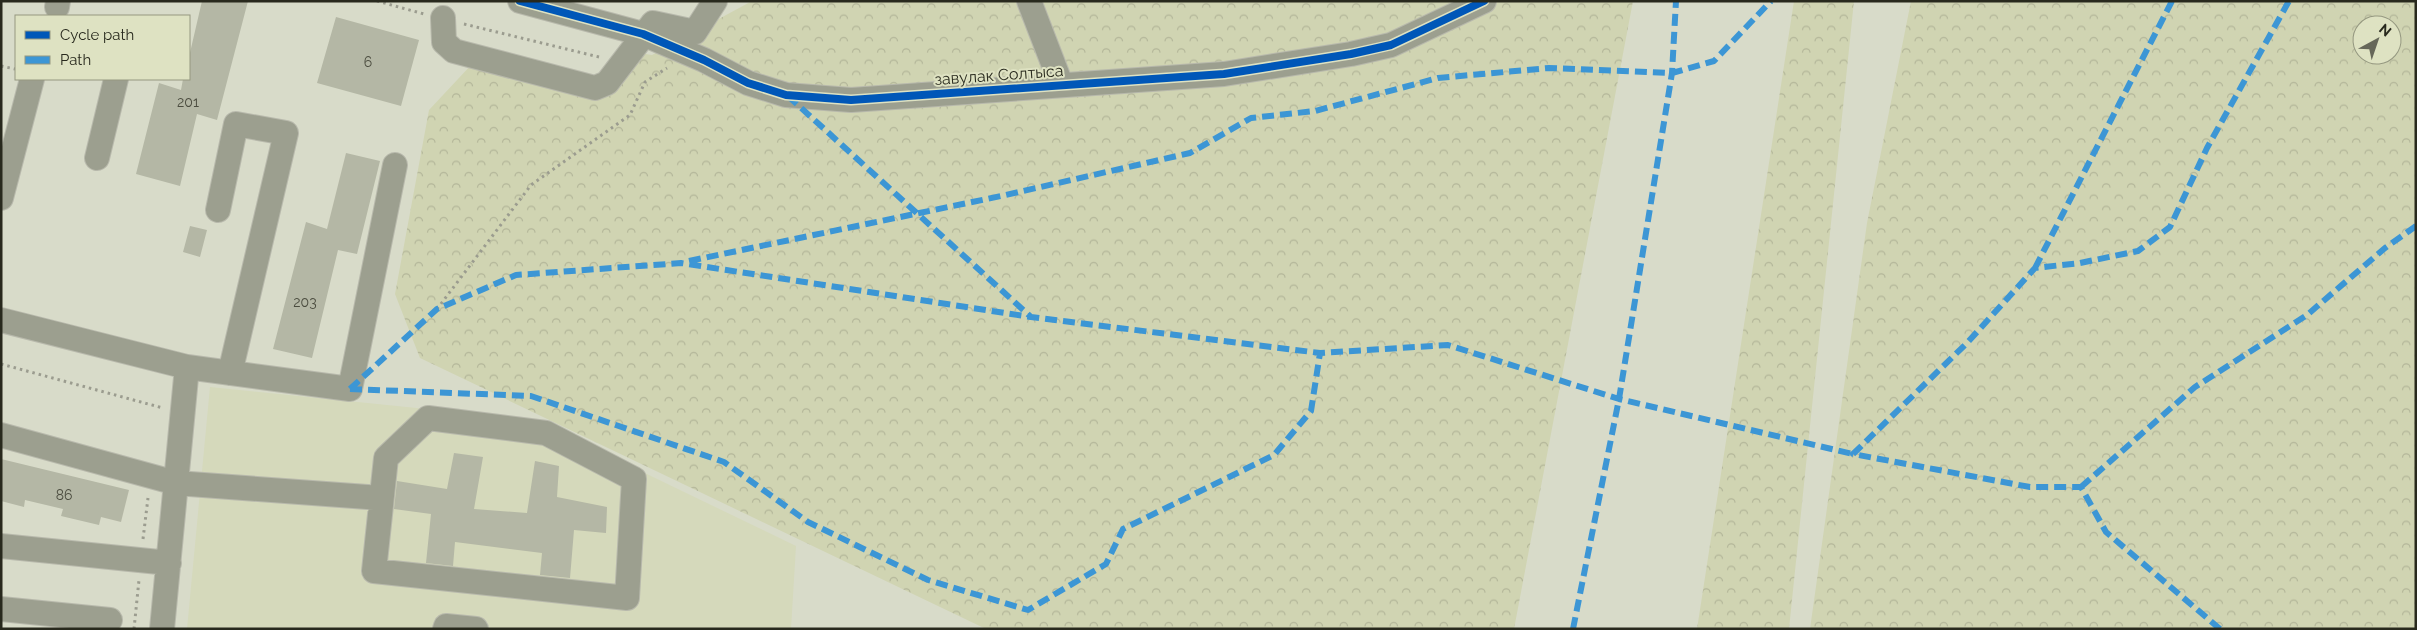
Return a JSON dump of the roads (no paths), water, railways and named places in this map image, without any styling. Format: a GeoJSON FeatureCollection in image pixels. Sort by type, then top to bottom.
{"type":"FeatureCollection","features":[{"type":"Feature","properties":{"kind":"street","name":"завулак Солтыса"},"geometry":{"type":"LineString","coordinates":[[520,1],[642,34],[748,82],[786,95],[851,100],[1224,74],[1351,54],[1391,45],[1484,1]]}},
{"type":"Feature","properties":{"kind":"street"},"geometry":{"type":"LineString","coordinates":[[443,18],[444,42],[454,51],[595,88],[607,83],[652,23],[695,32],[715,1]]}},
{"type":"Feature","properties":{"kind":"street"},"geometry":{"type":"LineString","coordinates":[[1029,1],[1061,84]]}},
{"type":"Feature","properties":{"kind":"street"},"geometry":{"type":"LineString","coordinates":[[1,198],[32,80]]}},
{"type":"Feature","properties":{"kind":"street"},"geometry":{"type":"LineString","coordinates":[[97,158],[116,80]]}},
{"type":"Feature","properties":{"kind":"street"},"geometry":{"type":"LineString","coordinates":[[218,210],[236,124],[286,133],[230,373]]}},
{"type":"Feature","properties":{"kind":"street"},"geometry":{"type":"LineString","coordinates":[[1,320],[187,368],[350,388],[395,165]]}},
{"type":"Feature","properties":{"kind":"street"},"geometry":{"type":"LineString","coordinates":[[162,629],[187,368]]}},
{"type":"Feature","properties":{"kind":"street"},"geometry":{"type":"LineString","coordinates":[[428,418],[546,433],[634,479],[627,598],[374,571],[381,498],[386,458],[428,418]]}},
{"type":"Feature","properties":{"kind":"street"},"geometry":{"type":"LineString","coordinates":[[1,435],[176,483],[381,498]]}},
{"type":"Feature","properties":{"kind":"street"},"geometry":{"type":"LineString","coordinates":[[1,546],[169,563]]}},
{"type":"Feature","properties":{"kind":"street"},"geometry":{"type":"LineString","coordinates":[[1,609],[110,620]]}},
{"type":"Feature","properties":{"kind":"street"},"geometry":{"type":"LineString","coordinates":[[446,629],[446,626],[476,629]]}}]}
